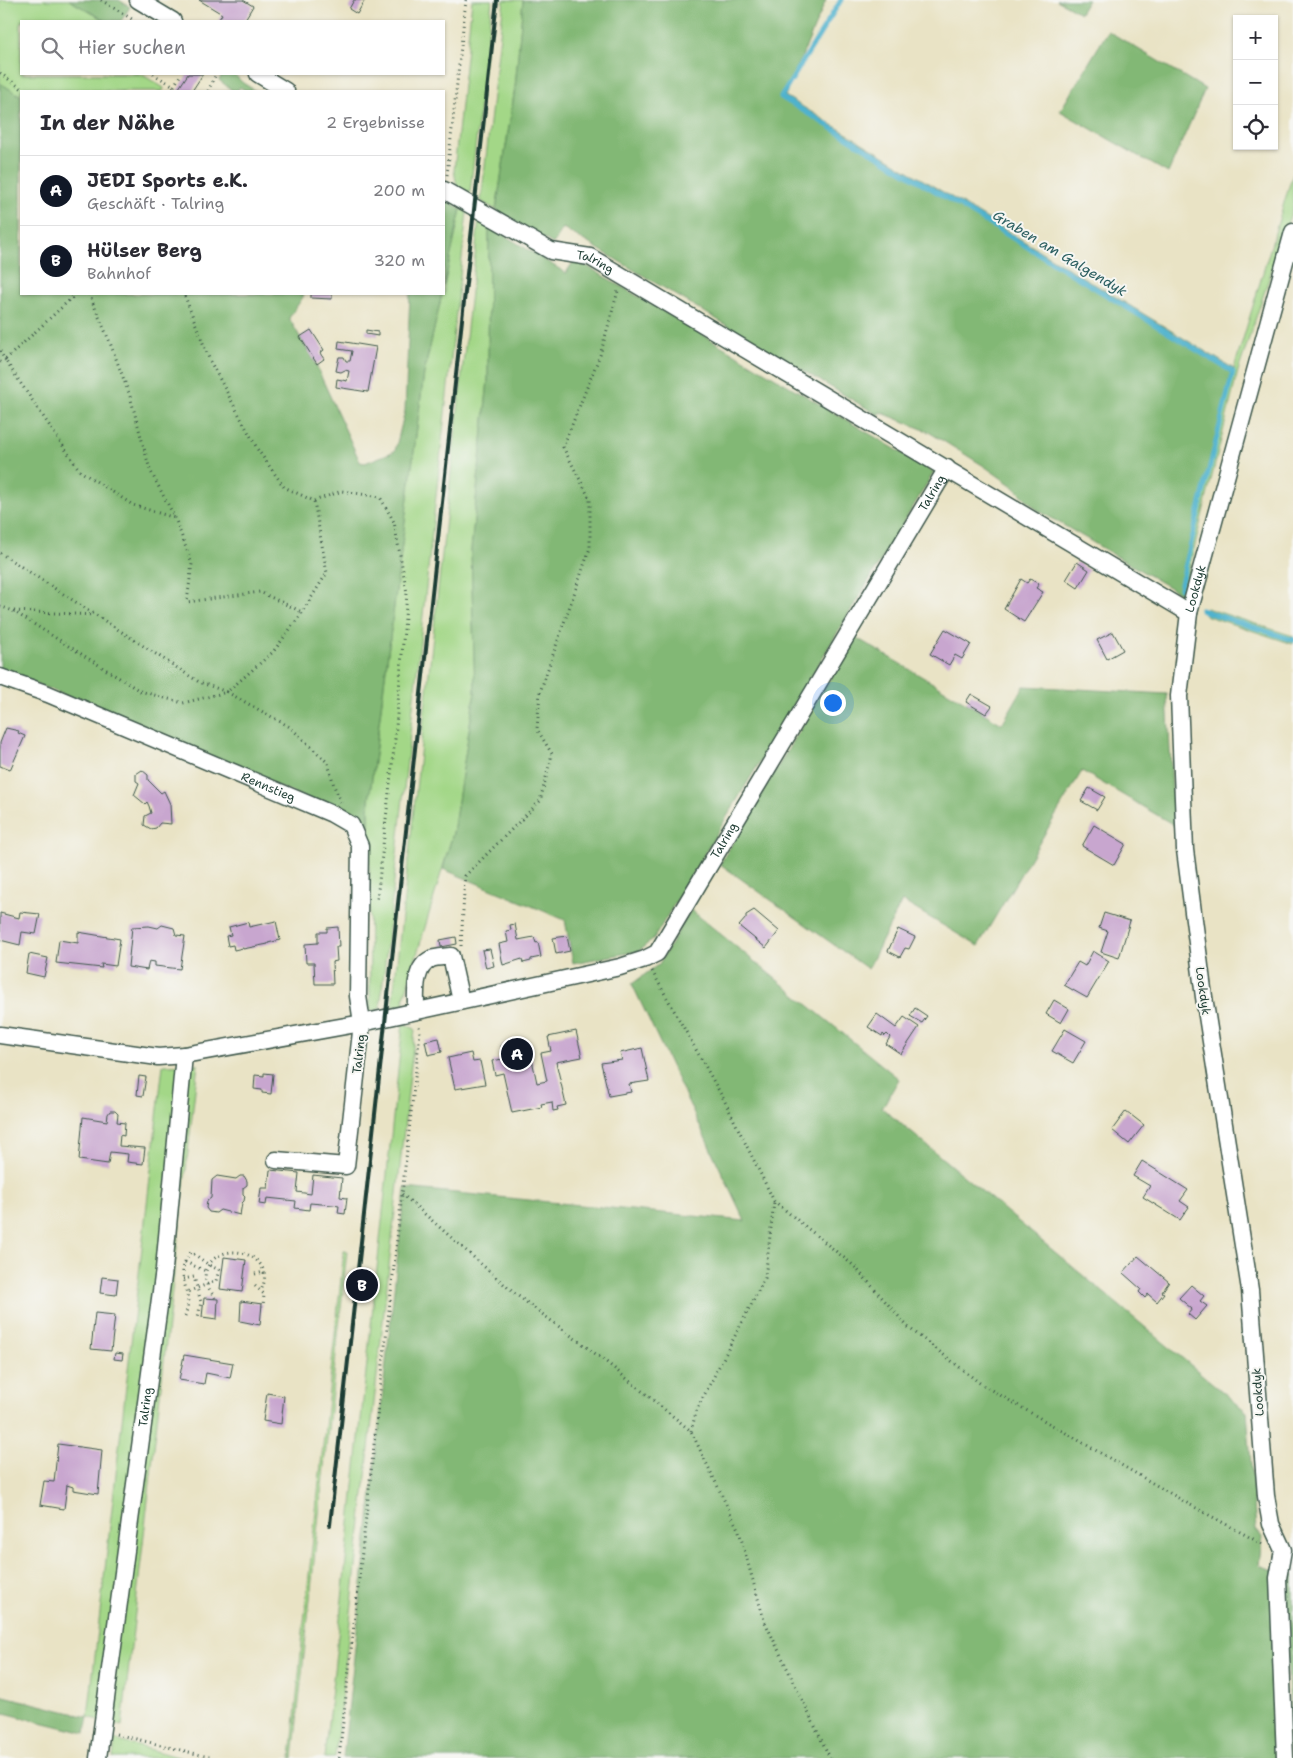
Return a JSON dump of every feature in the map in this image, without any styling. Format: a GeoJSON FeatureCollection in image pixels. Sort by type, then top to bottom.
{"type":"FeatureCollection","features":[{"type":"Feature","properties":{"kind":"street"},"geometry":{"type":"LineString","coordinates":[[138,0],[171,20]]}},
{"type":"Feature","properties":{"kind":"street"},"geometry":{"type":"LineString","coordinates":[[260,75],[284,90]]}},
{"type":"Feature","properties":{"kind":"street","name":"Talring"},"geometry":{"type":"LineString","coordinates":[[445,190],[551,251],[590,257],[1189,613]]}},
{"type":"Feature","properties":{"kind":"street","name":"Lookdyk"},"geometry":{"type":"LineString","coordinates":[[1286,1758],[1278,1578],[1282,1550],[1287,1549],[1271,1524],[1266,1496],[1250,1290],[1204,997],[1185,850],[1179,696],[1189,613],[1293,232]]}},
{"type":"Feature","properties":{"kind":"street","name":"Talring"},"geometry":{"type":"LineString","coordinates":[[0,1035],[158,1057],[184,1056],[362,1023],[620,967],[657,953],[946,468]]}},
{"type":"Feature","properties":{"kind":"street","name":"Rennstieg"},"geometry":{"type":"LineString","coordinates":[[0,677],[66,701],[332,814],[351,825]]}},
{"type":"Feature","properties":{"kind":"street"},"geometry":{"type":"LineString","coordinates":[[351,825],[360,846],[358,996],[362,1023]]}},
{"type":"Feature","properties":{"kind":"street"},"geometry":{"type":"LineString","coordinates":[[416,1010],[416,983],[420,969],[430,960],[451,956],[461,1001]]}},
{"type":"Feature","properties":{"kind":"street","name":"Talring"},"geometry":{"type":"LineString","coordinates":[[276,1160],[346,1166],[362,1023]]}},
{"type":"Feature","properties":{"kind":"street","name":"Talring"},"geometry":{"type":"LineString","coordinates":[[98,1758],[164,1269],[184,1056]]}},
{"type":"Feature","properties":{"kind":"path"},"geometry":{"type":"LineString","coordinates":[[101,0],[133,20]]}},
{"type":"Feature","properties":{"kind":"path"},"geometry":{"type":"LineString","coordinates":[[445,190],[466,0]]}},
{"type":"Feature","properties":{"kind":"path"},"geometry":{"type":"LineString","coordinates":[[0,73],[25,90]]}},
{"type":"Feature","properties":{"kind":"path"},"geometry":{"type":"LineString","coordinates":[[155,75],[174,86]]}},
{"type":"Feature","properties":{"kind":"path"},"geometry":{"type":"LineString","coordinates":[[172,90],[180,75]]}},
{"type":"Feature","properties":{"kind":"path"},"geometry":{"type":"LineString","coordinates":[[208,90],[216,75]]}},
{"type":"Feature","properties":{"kind":"path"},"geometry":{"type":"LineString","coordinates":[[451,956],[461,951],[465,876],[540,801],[552,754],[538,729],[540,692],[590,548],[590,499],[562,447],[600,356],[623,276]]}},
{"type":"Feature","properties":{"kind":"path"},"geometry":{"type":"LineString","coordinates":[[0,362],[75,295]]}},
{"type":"Feature","properties":{"kind":"path"},"geometry":{"type":"LineString","coordinates":[[89,295],[130,396],[150,470],[176,518],[192,564],[187,602],[260,592],[302,612]]}},
{"type":"Feature","properties":{"kind":"path"},"geometry":{"type":"LineString","coordinates":[[184,295],[210,361],[258,450],[284,487],[314,501],[342,491],[380,497],[394,522],[407,593],[396,730],[376,907]]}},
{"type":"Feature","properties":{"kind":"path"},"geometry":{"type":"LineString","coordinates":[[0,351],[4,360],[80,470],[134,505],[176,518]]}},
{"type":"Feature","properties":{"kind":"path"},"geometry":{"type":"LineString","coordinates":[[0,606],[13,611],[140,690],[183,703],[227,692],[273,652],[328,573],[314,501]]}},
{"type":"Feature","properties":{"kind":"path"},"geometry":{"type":"LineString","coordinates":[[0,553],[199,682],[227,692],[290,727],[328,763],[334,786],[351,825]]}},
{"type":"Feature","properties":{"kind":"path"},"geometry":{"type":"LineString","coordinates":[[13,611],[96,615]]}},
{"type":"Feature","properties":{"kind":"path"},"geometry":{"type":"LineString","coordinates":[[645,959],[723,1098],[774,1201],[854,1266],[908,1327],[981,1384],[1261,1544],[1275,1550],[1287,1549]]}},
{"type":"Feature","properties":{"kind":"path"},"geometry":{"type":"LineString","coordinates":[[339,1758],[420,1033],[416,1010]]}},
{"type":"Feature","properties":{"kind":"path"},"geometry":{"type":"LineString","coordinates":[[402,1194],[514,1293],[606,1361],[691,1431],[740,1531],[764,1620],[830,1758]]}},
{"type":"Feature","properties":{"kind":"path"},"geometry":{"type":"LineString","coordinates":[[691,1431],[697,1408],[765,1278],[774,1201]]}},
{"type":"Feature","properties":{"kind":"path"},"geometry":{"type":"LineString","coordinates":[[216,1298],[206,1284],[206,1271],[218,1256],[237,1251],[255,1259],[264,1272],[265,1279],[261,1290]]}},
{"type":"Feature","properties":{"kind":"path"},"geometry":{"type":"LineString","coordinates":[[185,1316],[189,1307],[189,1300],[183,1279],[182,1270],[191,1252],[219,1270],[216,1281],[187,1292]]}},
{"type":"Feature","properties":{"kind":"path"},"geometry":{"type":"LineString","coordinates":[[185,1262],[206,1271]]}},
{"type":"Feature","properties":{"kind":"path"},"geometry":{"type":"LineString","coordinates":[[255,1274],[264,1272]]}},
{"type":"Feature","properties":{"kind":"path"},"geometry":{"type":"LineString","coordinates":[[183,1279],[194,1277],[201,1302],[198,1318]]}},
{"type":"Feature","properties":{"kind":"path"},"geometry":{"type":"LineString","coordinates":[[255,1286],[264,1294],[263,1308]]}},
{"type":"Feature","properties":{"kind":"path"},"geometry":{"type":"LineString","coordinates":[[101,1730],[213,1758]]}},
{"type":"Feature","properties":{"kind":"green space"},"geometry":{"type":"Polygon","coordinates":[[[0,0],[69,0],[104,20],[20,20],[20,75],[143,75],[164,88],[163,90],[20,90],[20,95],[0,83],[0,0]]]}},
{"type":"Feature","properties":{"kind":"green space"},"geometry":{"type":"Polygon","coordinates":[[[69,0],[119,0],[130,7],[122,20],[104,20],[69,0]]]}},
{"type":"Feature","properties":{"kind":"green space"},"geometry":{"type":"Polygon","coordinates":[[[472,0],[492,0],[470,193],[457,186],[454,171],[472,0]]]}},
{"type":"Feature","properties":{"kind":"green space"},"geometry":{"type":"Polygon","coordinates":[[[504,0],[523,0],[515,88],[496,210],[481,201],[504,0]]]}},
{"type":"Feature","properties":{"kind":"green space"},"geometry":{"type":"Polygon","coordinates":[[[523,0],[826,0],[785,96],[1234,369],[1179,593],[1036,509],[1014,487],[927,431],[880,412],[878,415],[563,228],[553,244],[496,210],[515,88],[523,0]]]}},
{"type":"Feature","properties":{"kind":"green space"},"geometry":{"type":"Polygon","coordinates":[[[1057,0],[1088,0],[1080,13],[1057,0]]]}},
{"type":"Feature","properties":{"kind":"green space"},"geometry":{"type":"Polygon","coordinates":[[[1108,31],[1205,89],[1168,173],[1060,111],[1108,31]]]}},
{"type":"Feature","properties":{"kind":"green space"},"geometry":{"type":"Polygon","coordinates":[[[222,75],[235,75],[254,90],[244,90],[240,87],[238,90],[232,90],[219,80],[222,75]]]}},
{"type":"Feature","properties":{"kind":"green space"},"geometry":{"type":"Polygon","coordinates":[[[0,83],[20,95],[20,295],[304,295],[289,318],[314,361],[360,462],[365,463],[395,451],[405,411],[410,295],[442,295],[424,373],[369,801],[369,825],[52,690],[0,672],[0,83]]]}},
{"type":"Feature","properties":{"kind":"green space"},"geometry":{"type":"Polygon","coordinates":[[[1293,173],[1293,207],[1238,371],[1183,593],[1179,593],[1234,369],[1293,173]]]}},
{"type":"Feature","properties":{"kind":"green space"},"geometry":{"type":"Polygon","coordinates":[[[445,201],[461,209],[445,281],[445,201]]]}},
{"type":"Feature","properties":{"kind":"green space"},"geometry":{"type":"Polygon","coordinates":[[[461,209],[467,212],[380,1009],[370,1011],[369,801],[424,373],[442,295],[445,295],[445,281],[461,209]]]}},
{"type":"Feature","properties":{"kind":"green space"},"geometry":{"type":"Polygon","coordinates":[[[479,220],[489,226],[488,380],[471,550],[475,692],[453,833],[404,998],[405,1004],[392,1007],[479,220]]]}},
{"type":"Feature","properties":{"kind":"green space"},"geometry":{"type":"Polygon","coordinates":[[[489,226],[566,273],[575,259],[934,472],[654,938],[639,951],[573,963],[565,920],[443,869],[453,833],[475,692],[471,550],[488,380],[489,226]]]}},
{"type":"Feature","properties":{"kind":"green space"},"geometry":{"type":"Polygon","coordinates":[[[1206,608],[1293,636],[1293,644],[1205,615],[1206,608]]]}},
{"type":"Feature","properties":{"kind":"green space"},"geometry":{"type":"Polygon","coordinates":[[[855,637],[1002,724],[1024,686],[1167,694],[1174,825],[1082,771],[978,946],[902,901],[868,969],[720,864],[855,637]]]}},
{"type":"Feature","properties":{"kind":"green space"},"geometry":{"type":"Polygon","coordinates":[[[691,910],[899,1079],[882,1108],[1247,1412],[1256,1530],[1262,1537],[1259,1565],[1276,1571],[1281,1758],[343,1758],[405,1188],[745,1221],[632,984],[659,964],[691,910]]]}},
{"type":"Feature","properties":{"kind":"green space"},"geometry":{"type":"Polygon","coordinates":[[[403,1023],[415,1029],[335,1758],[324,1758],[339,1627],[403,1023]]]}},
{"type":"Feature","properties":{"kind":"green space"},"geometry":{"type":"Polygon","coordinates":[[[198,1064],[122,1726],[88,1717],[163,1065],[198,1064]]]}},
{"type":"Feature","properties":{"kind":"green space"},"geometry":{"type":"Polygon","coordinates":[[[344,1251],[347,1251],[293,1758],[291,1758],[304,1622],[344,1251]]]}},
{"type":"Feature","properties":{"kind":"green space"},"geometry":{"type":"Polygon","coordinates":[[[1287,1574],[1293,1575],[1293,1758],[1283,1583],[1287,1574]]]}},
{"type":"Feature","properties":{"kind":"green space"},"geometry":{"type":"Polygon","coordinates":[[[0,1695],[88,1717],[85,1733],[0,1712],[0,1695]]]}},
{"type":"Feature","properties":{"kind":"green space"},"geometry":{"type":"Polygon","coordinates":[[[115,1740],[182,1758],[113,1758],[115,1740]]]}},
{"type":"Feature","properties":{"kind":"building"},"geometry":{"type":"Polygon","coordinates":[[[199,0],[243,0],[253,6],[245,20],[219,20],[222,14],[199,0]]]}},
{"type":"Feature","properties":{"kind":"building"},"geometry":{"type":"Polygon","coordinates":[[[354,0],[365,0],[357,14],[349,9],[354,0]]]}},
{"type":"Feature","properties":{"kind":"building"},"geometry":{"type":"Polygon","coordinates":[[[187,75],[202,75],[193,90],[178,90],[187,75]]]}},
{"type":"Feature","properties":{"kind":"building"},"geometry":{"type":"Polygon","coordinates":[[[311,295],[332,295],[332,299],[311,298],[311,295]]]}},
{"type":"Feature","properties":{"kind":"building"},"geometry":{"type":"Polygon","coordinates":[[[311,330],[324,350],[320,353],[324,359],[317,364],[300,337],[311,330]]]}},
{"type":"Feature","properties":{"kind":"building"},"geometry":{"type":"Polygon","coordinates":[[[366,330],[378,332],[378,336],[366,334],[366,330]]]}},
{"type":"Feature","properties":{"kind":"building"},"geometry":{"type":"Polygon","coordinates":[[[339,341],[376,347],[368,392],[336,387],[337,379],[347,381],[349,371],[336,371],[339,357],[344,357],[346,361],[350,361],[352,351],[338,349],[339,341]]]}},
{"type":"Feature","properties":{"kind":"building"},"geometry":{"type":"Polygon","coordinates":[[[1077,562],[1089,570],[1078,588],[1066,580],[1077,562]]]}},
{"type":"Feature","properties":{"kind":"building"},"geometry":{"type":"Polygon","coordinates":[[[1021,579],[1027,583],[1030,579],[1039,584],[1036,588],[1043,592],[1024,622],[1004,609],[1021,579]]]}},
{"type":"Feature","properties":{"kind":"building"},"geometry":{"type":"Polygon","coordinates":[[[945,629],[971,644],[962,659],[955,655],[949,665],[930,654],[945,629]]]}},
{"type":"Feature","properties":{"kind":"building"},"geometry":{"type":"Polygon","coordinates":[[[1113,632],[1123,650],[1107,659],[1097,640],[1113,632]]]}},
{"type":"Feature","properties":{"kind":"building"},"geometry":{"type":"Polygon","coordinates":[[[971,694],[992,706],[986,714],[966,702],[971,694]]]}},
{"type":"Feature","properties":{"kind":"building"},"geometry":{"type":"Polygon","coordinates":[[[6,728],[19,731],[18,733],[25,736],[10,770],[0,766],[0,743],[6,728]]]}},
{"type":"Feature","properties":{"kind":"building"},"geometry":{"type":"Polygon","coordinates":[[[142,770],[148,775],[148,780],[161,793],[164,791],[170,804],[171,824],[160,823],[156,828],[151,829],[144,825],[145,816],[151,813],[149,806],[147,802],[145,804],[134,795],[139,783],[136,781],[136,774],[142,770]]]}},
{"type":"Feature","properties":{"kind":"building"},"geometry":{"type":"Polygon","coordinates":[[[1089,788],[1105,797],[1097,810],[1081,801],[1089,788]]]}},
{"type":"Feature","properties":{"kind":"building"},"geometry":{"type":"Polygon","coordinates":[[[1094,825],[1126,844],[1114,865],[1082,846],[1094,825]]]}},
{"type":"Feature","properties":{"kind":"building"},"geometry":{"type":"Polygon","coordinates":[[[754,910],[779,931],[766,948],[739,926],[746,918],[746,915],[754,910]]]}},
{"type":"Feature","properties":{"kind":"building"},"geometry":{"type":"Polygon","coordinates":[[[20,912],[40,914],[36,934],[22,932],[20,945],[0,940],[0,913],[19,918],[20,912]]]}},
{"type":"Feature","properties":{"kind":"building"},"geometry":{"type":"Polygon","coordinates":[[[1104,913],[1130,921],[1119,958],[1101,952],[1108,931],[1099,928],[1104,913]]]}},
{"type":"Feature","properties":{"kind":"building"},"geometry":{"type":"Polygon","coordinates":[[[276,921],[280,940],[243,949],[234,950],[233,945],[228,946],[226,936],[231,935],[229,927],[248,922],[249,927],[276,921]]]}},
{"type":"Feature","properties":{"kind":"building"},"geometry":{"type":"Polygon","coordinates":[[[515,924],[518,940],[534,937],[536,943],[538,942],[541,957],[523,963],[522,959],[503,965],[499,944],[508,942],[506,931],[511,930],[510,925],[515,924]]]}},
{"type":"Feature","properties":{"kind":"building"},"geometry":{"type":"Polygon","coordinates":[[[162,925],[174,928],[176,935],[185,936],[180,969],[155,966],[155,962],[149,961],[147,970],[128,967],[132,927],[149,926],[158,928],[162,925]]]}},
{"type":"Feature","properties":{"kind":"building"},"geometry":{"type":"Polygon","coordinates":[[[338,927],[339,947],[336,947],[337,961],[332,962],[333,984],[315,984],[314,963],[306,963],[305,944],[318,943],[318,932],[327,932],[327,928],[338,927]]]}},
{"type":"Feature","properties":{"kind":"building"},"geometry":{"type":"Polygon","coordinates":[[[898,929],[915,937],[909,949],[905,948],[900,957],[888,951],[898,929]]]}},
{"type":"Feature","properties":{"kind":"building"},"geometry":{"type":"Polygon","coordinates":[[[78,932],[120,939],[116,966],[101,964],[102,968],[56,963],[59,940],[78,943],[78,932]]]}},
{"type":"Feature","properties":{"kind":"building"},"geometry":{"type":"Polygon","coordinates":[[[567,936],[570,951],[556,954],[553,938],[567,936]]]}},
{"type":"Feature","properties":{"kind":"building"},"geometry":{"type":"Polygon","coordinates":[[[456,937],[457,944],[441,947],[440,940],[456,937]]]}},
{"type":"Feature","properties":{"kind":"building"},"geometry":{"type":"Polygon","coordinates":[[[490,949],[494,966],[486,968],[482,950],[490,949]]]}},
{"type":"Feature","properties":{"kind":"building"},"geometry":{"type":"Polygon","coordinates":[[[1093,951],[1109,961],[1087,998],[1064,985],[1078,962],[1085,966],[1093,951]]]}},
{"type":"Feature","properties":{"kind":"building"},"geometry":{"type":"Polygon","coordinates":[[[29,954],[48,958],[44,977],[26,973],[29,954]]]}},
{"type":"Feature","properties":{"kind":"building"},"geometry":{"type":"Polygon","coordinates":[[[1054,1000],[1069,1009],[1061,1023],[1046,1014],[1054,1000]]]}},
{"type":"Feature","properties":{"kind":"building"},"geometry":{"type":"Polygon","coordinates":[[[915,1008],[927,1016],[922,1023],[910,1016],[915,1008]]]}},
{"type":"Feature","properties":{"kind":"building"},"geometry":{"type":"Polygon","coordinates":[[[877,1014],[896,1028],[904,1017],[919,1027],[901,1054],[886,1044],[890,1037],[887,1034],[882,1036],[868,1027],[877,1014]]]}},
{"type":"Feature","properties":{"kind":"building"},"geometry":{"type":"Polygon","coordinates":[[[1065,1029],[1086,1041],[1073,1063],[1052,1051],[1065,1029]]]}},
{"type":"Feature","properties":{"kind":"building"},"geometry":{"type":"Polygon","coordinates":[[[576,1031],[582,1057],[556,1062],[566,1105],[557,1107],[558,1110],[553,1111],[552,1102],[541,1104],[542,1107],[512,1113],[503,1073],[495,1075],[492,1061],[504,1057],[501,1046],[508,1043],[525,1041],[527,1051],[531,1055],[537,1083],[547,1081],[541,1053],[551,1051],[548,1037],[576,1031]]]}},
{"type":"Feature","properties":{"kind":"building"},"geometry":{"type":"Polygon","coordinates":[[[439,1038],[442,1052],[428,1055],[425,1041],[439,1038]]]}},
{"type":"Feature","properties":{"kind":"building"},"geometry":{"type":"Polygon","coordinates":[[[642,1048],[649,1081],[629,1084],[631,1092],[609,1096],[601,1063],[622,1060],[620,1053],[642,1048]]]}},
{"type":"Feature","properties":{"kind":"building"},"geometry":{"type":"Polygon","coordinates":[[[471,1053],[473,1062],[480,1061],[485,1084],[455,1089],[448,1058],[471,1053]]]}},
{"type":"Feature","properties":{"kind":"building"},"geometry":{"type":"Polygon","coordinates":[[[264,1073],[273,1074],[271,1094],[262,1093],[262,1090],[254,1089],[255,1075],[264,1076],[264,1073]]]}},
{"type":"Feature","properties":{"kind":"building"},"geometry":{"type":"Polygon","coordinates":[[[139,1076],[146,1077],[143,1096],[137,1095],[139,1076]]]}},
{"type":"Feature","properties":{"kind":"building"},"geometry":{"type":"Polygon","coordinates":[[[110,1111],[115,1111],[118,1114],[117,1122],[125,1123],[124,1136],[120,1135],[119,1146],[145,1148],[143,1164],[127,1162],[128,1154],[110,1152],[108,1164],[79,1160],[83,1117],[107,1121],[110,1111]]]}},
{"type":"Feature","properties":{"kind":"building"},"geometry":{"type":"Polygon","coordinates":[[[1126,1111],[1144,1125],[1129,1144],[1112,1130],[1126,1111]]]}},
{"type":"Feature","properties":{"kind":"building"},"geometry":{"type":"Polygon","coordinates":[[[1142,1161],[1188,1190],[1180,1201],[1189,1207],[1180,1220],[1143,1197],[1150,1186],[1133,1176],[1142,1161]]]}},
{"type":"Feature","properties":{"kind":"building"},"geometry":{"type":"Polygon","coordinates":[[[270,1170],[299,1173],[297,1192],[311,1194],[313,1175],[342,1178],[340,1197],[347,1198],[345,1214],[338,1213],[339,1206],[333,1205],[310,1203],[309,1210],[295,1208],[296,1201],[267,1198],[266,1205],[259,1204],[261,1188],[268,1188],[270,1170]]]}},
{"type":"Feature","properties":{"kind":"building"},"geometry":{"type":"Polygon","coordinates":[[[217,1176],[236,1179],[244,1176],[247,1181],[247,1185],[243,1188],[245,1196],[240,1215],[220,1210],[216,1213],[209,1212],[206,1208],[207,1201],[211,1198],[212,1180],[217,1176]]]}},
{"type":"Feature","properties":{"kind":"building"},"geometry":{"type":"Polygon","coordinates":[[[1138,1256],[1169,1282],[1157,1302],[1148,1294],[1145,1298],[1139,1292],[1141,1289],[1123,1273],[1138,1256]]]}},
{"type":"Feature","properties":{"kind":"building"},"geometry":{"type":"Polygon","coordinates":[[[224,1257],[246,1260],[242,1292],[220,1289],[224,1257]]]}},
{"type":"Feature","properties":{"kind":"building"},"geometry":{"type":"Polygon","coordinates":[[[102,1277],[118,1279],[116,1295],[100,1293],[102,1277]]]}},
{"type":"Feature","properties":{"kind":"building"},"geometry":{"type":"Polygon","coordinates":[[[1191,1285],[1204,1296],[1200,1301],[1207,1306],[1195,1320],[1188,1314],[1192,1309],[1179,1298],[1191,1285]]]}},
{"type":"Feature","properties":{"kind":"building"},"geometry":{"type":"Polygon","coordinates":[[[204,1298],[218,1299],[217,1319],[202,1317],[204,1298]]]}},
{"type":"Feature","properties":{"kind":"building"},"geometry":{"type":"Polygon","coordinates":[[[241,1301],[262,1304],[260,1325],[240,1321],[241,1301]]]}},
{"type":"Feature","properties":{"kind":"building"},"geometry":{"type":"Polygon","coordinates":[[[95,1313],[115,1315],[111,1351],[91,1349],[95,1313]]]}},
{"type":"Feature","properties":{"kind":"building"},"geometry":{"type":"Polygon","coordinates":[[[115,1353],[123,1354],[122,1360],[114,1359],[115,1353]]]}},
{"type":"Feature","properties":{"kind":"building"},"geometry":{"type":"Polygon","coordinates":[[[184,1355],[233,1363],[230,1378],[206,1373],[204,1384],[179,1380],[184,1355]]]}},
{"type":"Feature","properties":{"kind":"building"},"geometry":{"type":"Polygon","coordinates":[[[267,1393],[284,1396],[281,1424],[263,1421],[267,1393]]]}},
{"type":"Feature","properties":{"kind":"building"},"geometry":{"type":"Polygon","coordinates":[[[58,1444],[102,1450],[98,1494],[73,1490],[73,1487],[67,1485],[64,1509],[40,1505],[44,1481],[54,1482],[58,1444]]]}},
{"type":"Feature","properties":{"kind":"waterway","name":"Graben am Galgendyk"},"geometry":{"type":"LineString","coordinates":[[841,0],[781,97],[1233,372],[1180,588]]}},
{"type":"Feature","properties":{"kind":"waterway","name":"Graben am Galgendyk"},"geometry":{"type":"LineString","coordinates":[[1201,610],[1293,640]]}},
{"type":"Feature","properties":{"kind":"railway"},"geometry":{"type":"LineString","coordinates":[[330,1525],[497,0]]}},
{"type":"Feature","properties":{"kind":"place","name":"JEDI Sports e.K."},"geometry":{"type":"Point","coordinates":[517,1054]}},
{"type":"Feature","properties":{"kind":"place","name":"Hülser Berg"},"geometry":{"type":"Point","coordinates":[362,1285]}}]}
